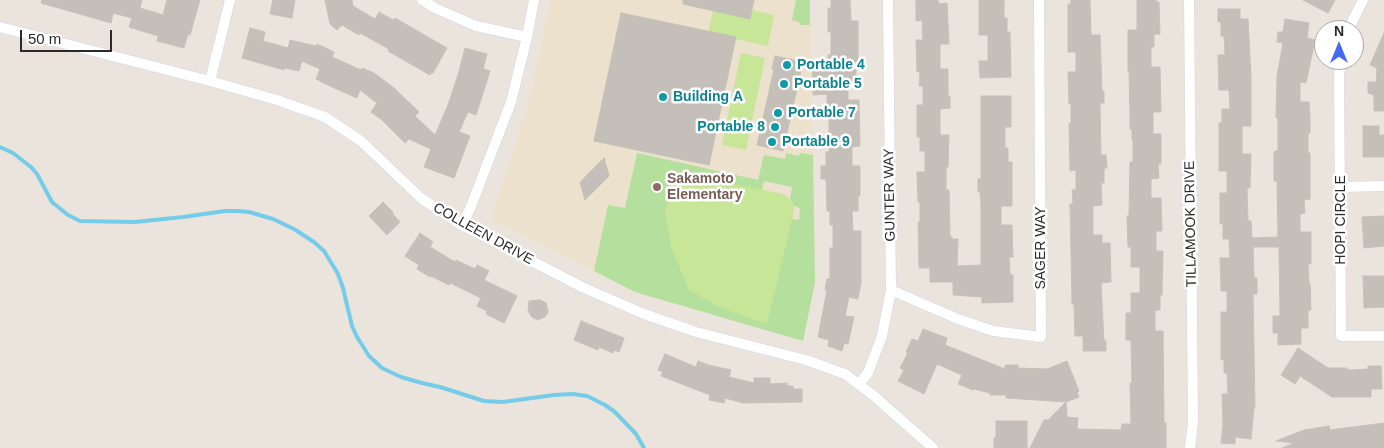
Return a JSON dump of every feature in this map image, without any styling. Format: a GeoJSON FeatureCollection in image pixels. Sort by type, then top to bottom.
{"type":"FeatureCollection","features":[{"type":"Feature","properties":{"kind":"street"},"geometry":{"type":"LineString","coordinates":[[210,81],[230,0]]}},
{"type":"Feature","properties":{"kind":"street"},"geometry":{"type":"LineString","coordinates":[[422,0],[435,8],[476,26],[527,37]]}},
{"type":"Feature","properties":{"kind":"street"},"geometry":{"type":"LineString","coordinates":[[462,225],[470,209],[511,102],[534,0]]}},
{"type":"Feature","properties":{"kind":"street","name":"GUNTER WAY"},"geometry":{"type":"LineString","coordinates":[[859,384],[868,373],[882,336],[891,290],[888,0]]}},
{"type":"Feature","properties":{"kind":"street","name":"SAGER WAY"},"geometry":{"type":"LineString","coordinates":[[891,290],[993,332],[1041,337],[1040,0]]}},
{"type":"Feature","properties":{"kind":"street","name":"TILLAMOOK DRIVE"},"geometry":{"type":"LineString","coordinates":[[1189,0],[1193,422],[1190,448]]}},
{"type":"Feature","properties":{"kind":"street"},"geometry":{"type":"LineString","coordinates":[[1353,20],[1363,0]]}},
{"type":"Feature","properties":{"kind":"street","name":"COLLEEN DRIVE"},"geometry":{"type":"LineString","coordinates":[[0,27],[210,81],[277,100],[324,117],[361,141],[422,200],[462,225],[584,288],[644,314],[696,332],[806,360],[844,374],[874,396],[933,448]]}},
{"type":"Feature","properties":{"kind":"street","name":"HOPI CIRCLE"},"geometry":{"type":"LineString","coordinates":[[1340,70],[1341,336],[1384,336]]}},
{"type":"Feature","properties":{"kind":"street"},"geometry":{"type":"LineString","coordinates":[[1341,187],[1384,186]]}},
{"type":"Feature","properties":{"kind":"shaded area","name":"Sakamoto Elementary"},"geometry":{"type":"Polygon","coordinates":[[[551,0],[810,0],[815,282],[803,341],[635,292],[491,219],[530,97],[551,0]]]}},
{"type":"Feature","properties":{"kind":"green space"},"geometry":{"type":"Polygon","coordinates":[[[796,0],[810,0],[810,25],[801,25],[799,22],[792,20],[796,0]]]}},
{"type":"Feature","properties":{"kind":"green space"},"geometry":{"type":"Polygon","coordinates":[[[715,2],[774,15],[768,46],[708,33],[715,2]]]}},
{"type":"Feature","properties":{"kind":"green space"},"geometry":{"type":"Polygon","coordinates":[[[741,53],[765,58],[746,150],[722,145],[741,53]]]}},
{"type":"Feature","properties":{"kind":"green space"},"geometry":{"type":"Polygon","coordinates":[[[637,153],[758,180],[764,155],[785,159],[786,153],[799,156],[800,153],[813,155],[815,282],[803,341],[635,292],[594,271],[608,205],[625,208],[637,153]],[[764,181],[761,193],[791,219],[799,220],[800,208],[794,206],[790,199],[792,187],[764,181]]]}},
{"type":"Feature","properties":{"kind":"green space"},"geometry":{"type":"Polygon","coordinates":[[[675,172],[783,194],[793,202],[794,211],[767,324],[719,307],[689,290],[671,247],[665,213],[675,172]]]}},
{"type":"Feature","properties":{"kind":"building"},"geometry":{"type":"Polygon","coordinates":[[[42,0],[142,0],[140,8],[163,15],[167,0],[200,0],[190,35],[188,34],[184,48],[157,41],[158,36],[129,27],[132,18],[113,13],[111,23],[41,3],[42,0]]]}},
{"type":"Feature","properties":{"kind":"building"},"geometry":{"type":"Polygon","coordinates":[[[273,0],[295,0],[292,18],[270,14],[273,0]]]}},
{"type":"Feature","properties":{"kind":"building"},"geometry":{"type":"Polygon","coordinates":[[[325,0],[352,0],[353,6],[375,19],[379,12],[393,20],[395,18],[447,48],[430,75],[360,33],[359,35],[342,25],[337,30],[330,24],[325,0]]]}},
{"type":"Feature","properties":{"kind":"building"},"geometry":{"type":"Polygon","coordinates":[[[683,0],[754,0],[750,19],[683,4],[683,0]]]}},
{"type":"Feature","properties":{"kind":"building"},"geometry":{"type":"Polygon","coordinates":[[[831,0],[850,0],[851,21],[858,21],[858,67],[856,67],[856,81],[848,81],[848,100],[859,100],[860,146],[852,147],[852,166],[860,166],[860,196],[858,196],[858,211],[852,211],[853,231],[861,231],[861,283],[858,299],[849,297],[845,316],[854,317],[848,344],[844,343],[842,351],[828,346],[829,340],[818,337],[827,290],[825,290],[827,279],[830,279],[830,248],[833,248],[833,225],[830,225],[830,211],[827,211],[826,179],[821,179],[821,166],[826,166],[826,152],[829,152],[829,105],[827,105],[827,94],[813,95],[812,61],[828,61],[828,55],[831,55],[831,32],[828,32],[828,8],[831,8],[831,0]]]}},
{"type":"Feature","properties":{"kind":"building"},"geometry":{"type":"Polygon","coordinates":[[[916,0],[938,0],[939,4],[947,3],[949,44],[940,44],[940,69],[948,69],[950,108],[940,109],[940,135],[949,135],[946,190],[949,190],[950,237],[958,239],[957,266],[981,265],[981,205],[978,179],[981,179],[981,96],[1011,96],[1011,127],[1005,127],[1005,148],[1008,148],[1008,162],[1012,162],[1012,206],[1001,206],[1001,225],[1012,225],[1013,257],[1009,257],[1010,275],[1013,275],[1013,302],[982,303],[982,297],[953,295],[953,282],[930,282],[930,268],[919,268],[918,222],[920,222],[920,202],[918,202],[917,172],[925,172],[925,151],[920,151],[920,137],[917,137],[917,105],[923,105],[923,86],[919,86],[920,72],[917,72],[916,40],[923,40],[922,20],[916,21],[916,0]]]}},
{"type":"Feature","properties":{"kind":"building"},"geometry":{"type":"Polygon","coordinates":[[[979,0],[1004,0],[1004,18],[1007,18],[1007,32],[1010,32],[1011,77],[980,78],[979,61],[988,61],[988,35],[979,35],[979,0]]]}},
{"type":"Feature","properties":{"kind":"building"},"geometry":{"type":"Polygon","coordinates":[[[1071,0],[1090,0],[1091,35],[1100,35],[1102,91],[1104,91],[1104,103],[1100,103],[1101,155],[1106,155],[1107,168],[1104,168],[1104,183],[1101,183],[1102,205],[1093,206],[1093,235],[1102,235],[1102,243],[1110,243],[1111,282],[1101,283],[1106,351],[1083,351],[1083,336],[1075,336],[1074,304],[1072,304],[1070,204],[1073,204],[1072,190],[1076,190],[1076,170],[1070,171],[1069,123],[1071,123],[1071,104],[1069,104],[1068,72],[1076,72],[1076,52],[1068,52],[1068,4],[1071,4],[1071,0]]]}},
{"type":"Feature","properties":{"kind":"building"},"geometry":{"type":"Polygon","coordinates":[[[1137,0],[1156,0],[1156,2],[1159,2],[1160,34],[1154,34],[1154,47],[1151,47],[1151,67],[1160,67],[1161,112],[1153,112],[1153,134],[1161,134],[1161,164],[1158,164],[1159,178],[1151,179],[1151,198],[1161,198],[1162,231],[1156,231],[1156,251],[1163,251],[1162,295],[1160,295],[1160,310],[1155,310],[1155,331],[1163,331],[1166,448],[1030,448],[1044,420],[1048,420],[1066,402],[1067,417],[1078,418],[1077,429],[1121,430],[1122,424],[1131,424],[1131,340],[1126,340],[1126,313],[1131,313],[1131,293],[1140,293],[1140,267],[1131,267],[1131,247],[1128,247],[1127,216],[1129,215],[1130,162],[1133,162],[1133,140],[1132,129],[1130,129],[1128,30],[1137,30],[1137,0]]]}},
{"type":"Feature","properties":{"kind":"building"},"geometry":{"type":"Polygon","coordinates":[[[1303,0],[1335,0],[1328,13],[1303,0]]]}},
{"type":"Feature","properties":{"kind":"building"},"geometry":{"type":"Polygon","coordinates":[[[1218,9],[1240,9],[1240,19],[1248,19],[1251,126],[1242,126],[1242,154],[1251,154],[1250,188],[1247,188],[1248,221],[1251,221],[1252,238],[1278,237],[1277,181],[1274,181],[1274,154],[1275,151],[1278,151],[1278,118],[1276,118],[1277,76],[1283,43],[1277,42],[1278,32],[1283,32],[1285,19],[1309,23],[1307,38],[1314,40],[1306,83],[1300,82],[1300,102],[1309,102],[1310,120],[1308,153],[1310,153],[1310,199],[1304,200],[1305,213],[1300,214],[1300,232],[1311,232],[1311,264],[1308,264],[1311,310],[1308,310],[1308,328],[1301,328],[1301,344],[1278,345],[1278,333],[1273,333],[1273,316],[1280,316],[1279,247],[1253,247],[1254,278],[1257,278],[1257,294],[1253,294],[1255,407],[1251,439],[1235,437],[1235,444],[1221,443],[1223,424],[1222,394],[1228,394],[1227,373],[1224,373],[1224,359],[1221,360],[1221,312],[1227,312],[1227,291],[1221,291],[1220,258],[1230,258],[1229,239],[1223,239],[1223,224],[1220,224],[1220,193],[1227,193],[1227,171],[1219,171],[1219,123],[1222,123],[1222,109],[1230,109],[1229,90],[1219,90],[1218,55],[1225,55],[1224,36],[1221,36],[1221,22],[1218,22],[1218,9]]]}},
{"type":"Feature","properties":{"kind":"building","name":"Building A"},"geometry":{"type":"Polygon","coordinates":[[[621,13],[736,37],[709,165],[594,141],[621,13]]]}},
{"type":"Feature","properties":{"kind":"building"},"geometry":{"type":"Polygon","coordinates":[[[250,28],[265,32],[263,41],[288,48],[290,40],[316,46],[317,44],[334,52],[332,57],[361,70],[362,68],[374,73],[394,88],[419,112],[415,116],[435,135],[448,105],[465,48],[487,54],[483,69],[490,71],[476,115],[468,112],[459,132],[470,136],[454,178],[424,167],[431,149],[409,139],[405,143],[371,112],[377,103],[360,90],[357,98],[316,79],[320,69],[302,61],[299,71],[285,68],[284,70],[242,58],[250,28]]]}},
{"type":"Feature","properties":{"kind":"building"},"geometry":{"type":"Polygon","coordinates":[[[1384,33],[1384,111],[1374,111],[1374,95],[1368,93],[1368,82],[1376,82],[1377,68],[1370,65],[1384,33]]]}},
{"type":"Feature","properties":{"kind":"building"},"geometry":{"type":"Polygon","coordinates":[[[775,56],[803,62],[783,151],[757,145],[774,69],[772,69],[775,56]]]}},
{"type":"Feature","properties":{"kind":"building"},"geometry":{"type":"Polygon","coordinates":[[[1363,126],[1379,126],[1379,135],[1384,135],[1384,157],[1363,157],[1363,126]]]}},
{"type":"Feature","properties":{"kind":"building"},"geometry":{"type":"Polygon","coordinates":[[[604,158],[609,176],[585,200],[580,182],[604,158]]]}},
{"type":"Feature","properties":{"kind":"building"},"geometry":{"type":"Polygon","coordinates":[[[383,202],[400,222],[387,235],[369,216],[383,202]]]}},
{"type":"Feature","properties":{"kind":"building"},"geometry":{"type":"Polygon","coordinates":[[[1384,216],[1384,246],[1364,248],[1362,217],[1384,216]]]}},
{"type":"Feature","properties":{"kind":"building"},"geometry":{"type":"Polygon","coordinates":[[[420,233],[433,242],[430,247],[455,262],[456,260],[475,269],[477,265],[489,271],[484,280],[517,296],[504,323],[486,314],[487,311],[477,306],[481,298],[450,283],[449,285],[430,277],[417,269],[419,265],[405,256],[420,233]]]}},
{"type":"Feature","properties":{"kind":"building"},"geometry":{"type":"Polygon","coordinates":[[[1363,276],[1384,276],[1384,307],[1364,308],[1363,276]]]}},
{"type":"Feature","properties":{"kind":"building"},"geometry":{"type":"Polygon","coordinates":[[[540,300],[546,303],[548,312],[545,317],[538,320],[532,317],[528,311],[529,301],[540,300]]]}},
{"type":"Feature","properties":{"kind":"building"},"geometry":{"type":"Polygon","coordinates":[[[581,321],[624,338],[619,352],[614,350],[613,353],[599,347],[598,350],[574,340],[581,321]]]}},
{"type":"Feature","properties":{"kind":"building"},"geometry":{"type":"Polygon","coordinates":[[[923,329],[947,338],[945,345],[1005,369],[1005,365],[1018,365],[1018,368],[1047,369],[1067,361],[1079,391],[1077,392],[1079,397],[1066,402],[1006,398],[1006,395],[990,395],[990,393],[973,390],[958,384],[962,375],[937,364],[924,394],[898,381],[904,370],[900,368],[908,353],[906,352],[912,339],[918,341],[923,329]]]}},
{"type":"Feature","properties":{"kind":"building"},"geometry":{"type":"Polygon","coordinates":[[[1298,348],[1328,368],[1347,368],[1347,370],[1368,369],[1368,366],[1381,366],[1382,389],[1371,389],[1371,397],[1332,397],[1300,376],[1295,384],[1281,375],[1298,348]]]}},
{"type":"Feature","properties":{"kind":"building"},"geometry":{"type":"Polygon","coordinates":[[[665,354],[696,367],[698,361],[731,370],[729,377],[754,383],[754,378],[770,378],[770,384],[787,383],[787,386],[793,386],[793,389],[802,389],[802,402],[743,403],[725,398],[724,403],[709,400],[710,395],[661,376],[663,372],[658,370],[665,354]]]}},
{"type":"Feature","properties":{"kind":"building"},"geometry":{"type":"Polygon","coordinates":[[[996,421],[1027,421],[1027,448],[994,448],[996,421]]]}},
{"type":"Feature","properties":{"kind":"building"},"geometry":{"type":"Polygon","coordinates":[[[1384,423],[1384,448],[1282,448],[1294,443],[1276,441],[1304,430],[1329,426],[1330,430],[1384,423]]]}},
{"type":"Feature","properties":{"kind":"waterway"},"geometry":{"type":"LineString","coordinates":[[0,147],[13,153],[31,167],[37,174],[52,202],[68,215],[80,221],[135,222],[225,211],[249,212],[273,219],[294,229],[324,251],[338,274],[352,326],[357,337],[369,356],[382,368],[401,377],[484,401],[503,402],[573,394],[587,396],[615,412],[636,434],[644,448]]}},
{"type":"Feature","properties":{"kind":"place","name":"Portable 4"},"geometry":{"type":"Point","coordinates":[787,65]}},
{"type":"Feature","properties":{"kind":"place","name":"Portable 5"},"geometry":{"type":"Point","coordinates":[784,84]}},
{"type":"Feature","properties":{"kind":"place","name":"Building A"},"geometry":{"type":"Point","coordinates":[663,97]}},
{"type":"Feature","properties":{"kind":"place","name":"Portable 7"},"geometry":{"type":"Point","coordinates":[778,113]}},
{"type":"Feature","properties":{"kind":"place","name":"Portable 8"},"geometry":{"type":"Point","coordinates":[775,127]}},
{"type":"Feature","properties":{"kind":"place","name":"Portable 9"},"geometry":{"type":"Point","coordinates":[772,142]}},
{"type":"Feature","properties":{"kind":"place","name":"Sakamoto Elementary"},"geometry":{"type":"Point","coordinates":[657,187]}}]}
